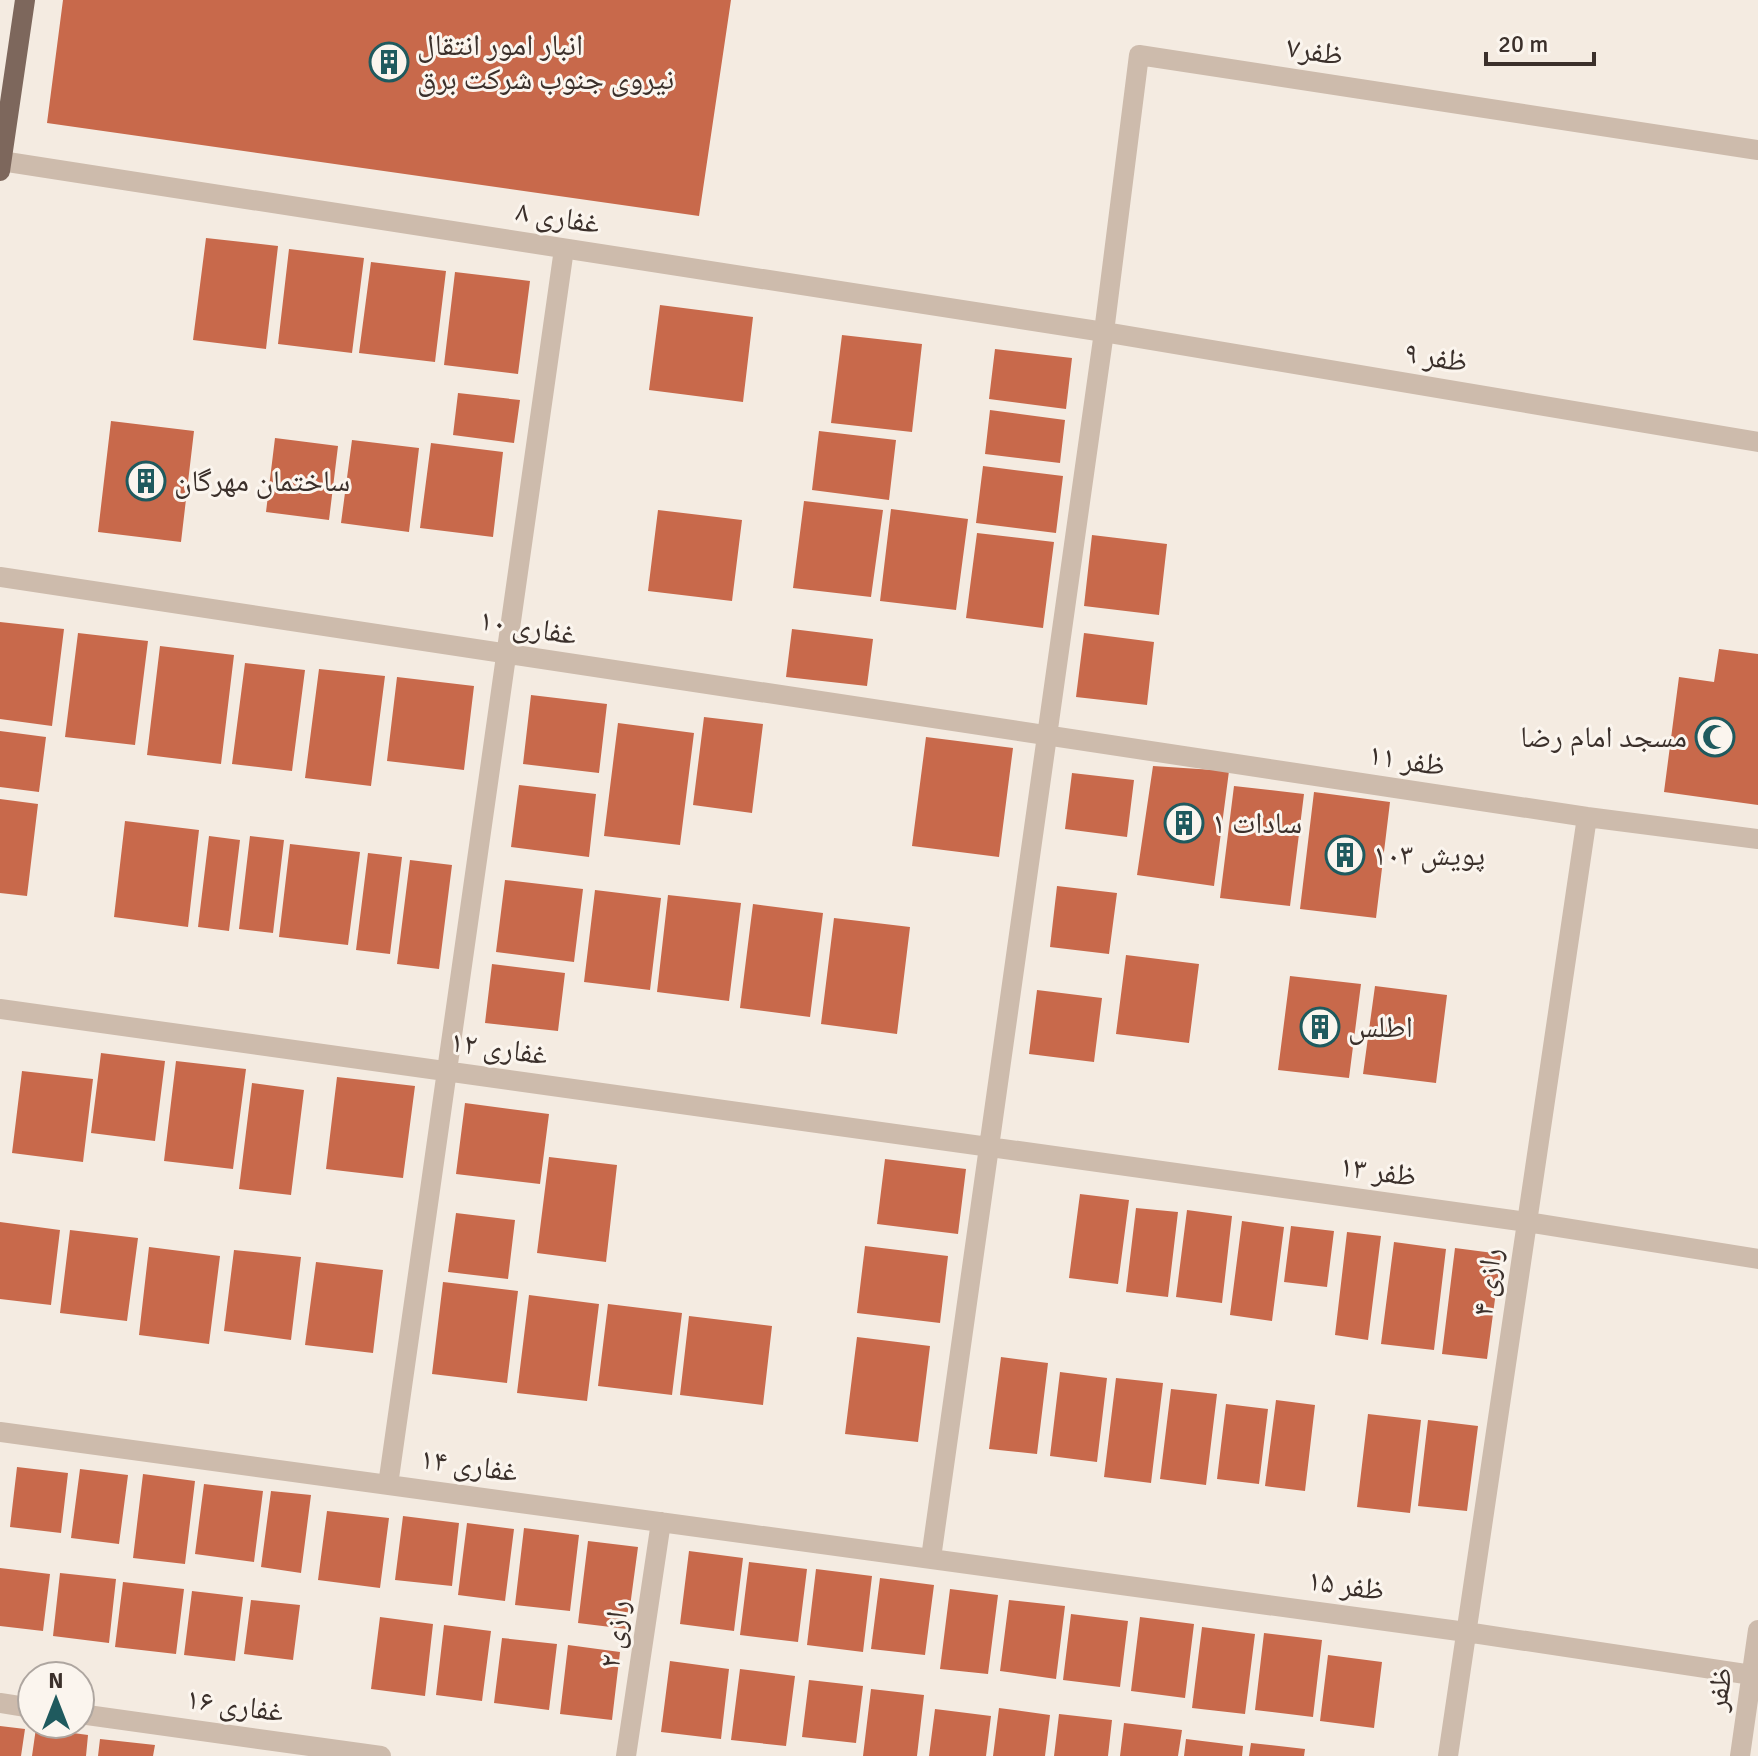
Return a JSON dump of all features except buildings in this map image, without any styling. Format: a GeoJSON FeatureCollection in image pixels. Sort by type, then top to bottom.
{"type":"FeatureCollection","features":[{"type":"Feature","properties":{"kind":"main road"},"geometry":{"type":"LineString","coordinates":[[1,166],[25,0]]}},
{"type":"Feature","properties":{"kind":"street","name":"ظفر۷"},"geometry":{"type":"LineString","coordinates":[[1104,332],[1139,55],[1758,150]]}},
{"type":"Feature","properties":{"kind":"street","name":"غفاری ۸"},"geometry":{"type":"LineString","coordinates":[[1,166],[1104,332]]}},
{"type":"Feature","properties":{"kind":"street"},"geometry":{"type":"LineString","coordinates":[[388,1485],[564,249]]}},
{"type":"Feature","properties":{"kind":"street","name":"ظفر ۹"},"geometry":{"type":"LineString","coordinates":[[1104,332],[1758,442]]}},
{"type":"Feature","properties":{"kind":"street"},"geometry":{"type":"LineString","coordinates":[[931,1558],[1104,332]]}},
{"type":"Feature","properties":{"kind":"street","name":"غفاری ۱۰"},"geometry":{"type":"LineString","coordinates":[[0,577],[1048,736]]}},
{"type":"Feature","properties":{"kind":"street","name":"ظفر ۱۱"},"geometry":{"type":"LineString","coordinates":[[1048,736],[1587,817],[1758,839]]}},
{"type":"Feature","properties":{"kind":"street","name":"رازی ۴"},"geometry":{"type":"LineString","coordinates":[[1448,1756],[1587,817]]}},
{"type":"Feature","properties":{"kind":"street","name":"غفاری ۱۲"},"geometry":{"type":"LineString","coordinates":[[0,1009],[989,1147]]}},
{"type":"Feature","properties":{"kind":"street","name":"ظفر ۱۳"},"geometry":{"type":"LineString","coordinates":[[989,1147],[1527,1222],[1758,1259]]}},
{"type":"Feature","properties":{"kind":"street","name":"غفاری ۱۴"},"geometry":{"type":"LineString","coordinates":[[0,1432],[931,1558]]}},
{"type":"Feature","properties":{"kind":"street","name":"رازی ۲"},"geometry":{"type":"LineString","coordinates":[[626,1756],[661,1522]]}},
{"type":"Feature","properties":{"kind":"street","name":"ظفر ۱۵"},"geometry":{"type":"LineString","coordinates":[[931,1558],[1752,1675]]}},
{"type":"Feature","properties":{"kind":"street","name":"ظفر"},"geometry":{"type":"LineString","coordinates":[[1740,1756],[1758,1630]]}},
{"type":"Feature","properties":{"kind":"street","name":"غفاری ۱۶"},"geometry":{"type":"LineString","coordinates":[[96,1716],[381,1756]]}},
{"type":"Feature","properties":{"kind":"place","name":"انبار امور انتقال نیروی جنوب شرکت برق"},"geometry":{"type":"Point","coordinates":[389,62]}},
{"type":"Feature","properties":{"kind":"place","name":"ساختمان مهرگان"},"geometry":{"type":"Point","coordinates":[146,481]}},
{"type":"Feature","properties":{"kind":"place","name":"مسجد امام رضا"},"geometry":{"type":"Point","coordinates":[1715,737]}},
{"type":"Feature","properties":{"kind":"place","name":"سادات ۱"},"geometry":{"type":"Point","coordinates":[1184,823]}},
{"type":"Feature","properties":{"kind":"place","name":"پویش ۱۰۳"},"geometry":{"type":"Point","coordinates":[1345,855]}},
{"type":"Feature","properties":{"kind":"place","name":"اطلس"},"geometry":{"type":"Point","coordinates":[1320,1027]}}]}
